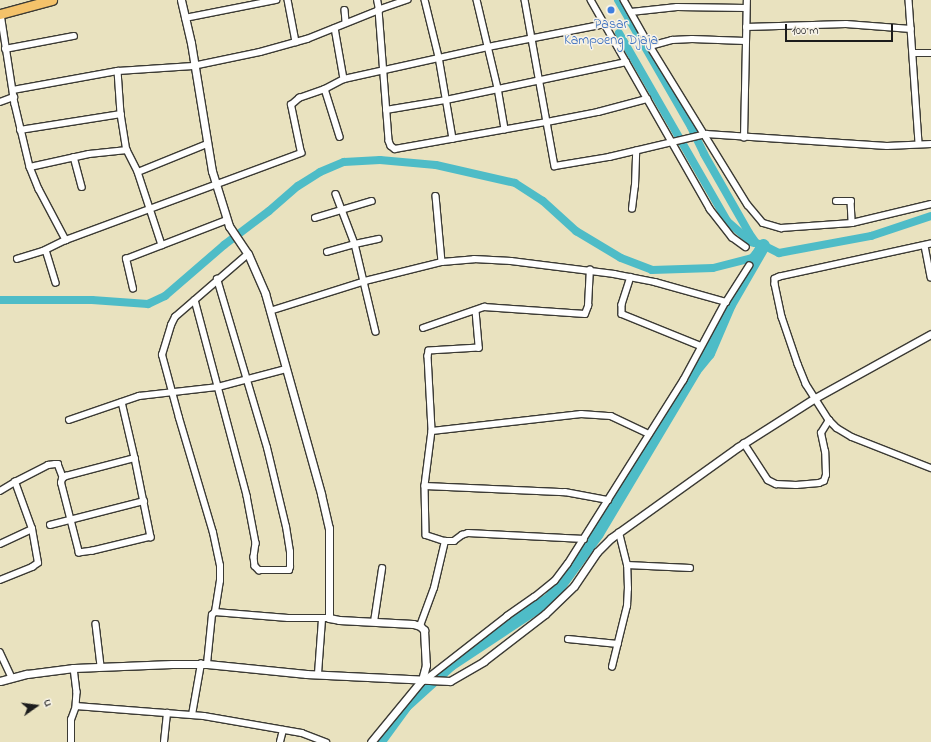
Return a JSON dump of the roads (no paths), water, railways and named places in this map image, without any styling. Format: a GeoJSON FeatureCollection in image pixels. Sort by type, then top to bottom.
{"type":"FeatureCollection","features":[{"type":"Feature","properties":{"kind":"highway"},"geometry":{"type":"LineString","coordinates":[[0,14],[52,0]]}},
{"type":"Feature","properties":{"kind":"street"},"geometry":{"type":"LineString","coordinates":[[180,0],[186,18],[207,144],[216,185],[227,220],[232,231],[247,252],[265,293],[321,494],[329,528],[326,618],[318,674]]}},
{"type":"Feature","properties":{"kind":"street"},"geometry":{"type":"LineString","coordinates":[[186,18],[276,0]]}},
{"type":"Feature","properties":{"kind":"street"},"geometry":{"type":"LineString","coordinates":[[288,0],[296,42]]}},
{"type":"Feature","properties":{"kind":"street"},"geometry":{"type":"LineString","coordinates":[[377,0],[389,141],[391,146],[395,149],[598,112],[647,98]]}},
{"type":"Feature","properties":{"kind":"street"},"geometry":{"type":"LineString","coordinates":[[13,90],[118,71],[193,66],[260,52],[296,42],[408,0]]}},
{"type":"Feature","properties":{"kind":"street"},"geometry":{"type":"LineString","coordinates":[[425,0],[439,57],[453,139]]}},
{"type":"Feature","properties":{"kind":"street"},"geometry":{"type":"LineString","coordinates":[[477,0],[498,88],[505,129]]}},
{"type":"Feature","properties":{"kind":"street"},"geometry":{"type":"LineString","coordinates":[[525,0],[555,166],[636,151],[706,134],[744,138],[887,146],[931,144]]}},
{"type":"Feature","properties":{"kind":"street"},"geometry":{"type":"LineString","coordinates":[[591,0],[719,222],[732,237],[746,247]]}},
{"type":"Feature","properties":{"kind":"street"},"geometry":{"type":"LineString","coordinates":[[624,0],[650,46],[706,134],[748,205],[763,223],[781,228],[852,223],[931,204]]}},
{"type":"Feature","properties":{"kind":"street"},"geometry":{"type":"LineString","coordinates":[[744,138],[747,0]]}},
{"type":"Feature","properties":{"kind":"street"},"geometry":{"type":"LineString","coordinates":[[909,0],[919,144]]}},
{"type":"Feature","properties":{"kind":"street"},"geometry":{"type":"LineString","coordinates":[[632,12],[676,7],[746,8]]}},
{"type":"Feature","properties":{"kind":"street"},"geometry":{"type":"LineString","coordinates":[[345,10],[346,22]]}},
{"type":"Feature","properties":{"kind":"street"},"geometry":{"type":"LineString","coordinates":[[0,14],[20,130],[30,167],[34,178],[66,240]]}},
{"type":"Feature","properties":{"kind":"street"},"geometry":{"type":"LineString","coordinates":[[17,259],[46,250],[66,240],[151,210],[302,153],[296,134],[291,105],[298,98],[326,89],[344,79],[439,57],[605,24]]}},
{"type":"Feature","properties":{"kind":"street"},"geometry":{"type":"LineString","coordinates":[[746,27],[846,24],[911,29]]}},
{"type":"Feature","properties":{"kind":"street"},"geometry":{"type":"LineString","coordinates":[[335,28],[344,79]]}},
{"type":"Feature","properties":{"kind":"street"},"geometry":{"type":"LineString","coordinates":[[5,49],[74,36]]}},
{"type":"Feature","properties":{"kind":"street"},"geometry":{"type":"LineString","coordinates":[[650,46],[672,40],[692,39],[745,42]]}},
{"type":"Feature","properties":{"kind":"street"},"geometry":{"type":"LineString","coordinates":[[913,53],[931,52]]}},
{"type":"Feature","properties":{"kind":"street"},"geometry":{"type":"LineString","coordinates":[[386,110],[446,100],[626,62]]}},
{"type":"Feature","properties":{"kind":"street"},"geometry":{"type":"LineString","coordinates":[[118,71],[121,114],[127,150],[131,161],[138,172],[162,245]]}},
{"type":"Feature","properties":{"kind":"street"},"geometry":{"type":"LineString","coordinates":[[326,89],[340,137]]}},
{"type":"Feature","properties":{"kind":"street"},"geometry":{"type":"LineString","coordinates":[[0,102],[14,97]]}},
{"type":"Feature","properties":{"kind":"street"},"geometry":{"type":"LineString","coordinates":[[20,130],[121,114]]}},
{"type":"Feature","properties":{"kind":"street"},"geometry":{"type":"LineString","coordinates":[[138,172],[207,144]]}},
{"type":"Feature","properties":{"kind":"street"},"geometry":{"type":"LineString","coordinates":[[30,167],[74,157],[127,150]]}},
{"type":"Feature","properties":{"kind":"street"},"geometry":{"type":"LineString","coordinates":[[632,209],[635,186],[636,151]]}},
{"type":"Feature","properties":{"kind":"street"},"geometry":{"type":"LineString","coordinates":[[74,157],[82,187]]}},
{"type":"Feature","properties":{"kind":"street"},"geometry":{"type":"LineString","coordinates":[[336,194],[355,244],[376,332]]}},
{"type":"Feature","properties":{"kind":"street"},"geometry":{"type":"LineString","coordinates":[[436,196],[442,262]]}},
{"type":"Feature","properties":{"kind":"street"},"geometry":{"type":"LineString","coordinates":[[315,218],[372,201]]}},
{"type":"Feature","properties":{"kind":"street"},"geometry":{"type":"LineString","coordinates":[[836,201],[851,201],[852,223]]}},
{"type":"Feature","properties":{"kind":"street"},"geometry":{"type":"LineString","coordinates":[[134,289],[126,259],[227,220]]}},
{"type":"Feature","properties":{"kind":"street"},"geometry":{"type":"LineString","coordinates":[[327,252],[378,239]]}},
{"type":"Feature","properties":{"kind":"street"},"geometry":{"type":"LineString","coordinates":[[931,277],[928,245],[775,279],[782,317],[795,357],[806,384],[815,398],[827,423],[852,437],[931,468]]}},
{"type":"Feature","properties":{"kind":"street"},"geometry":{"type":"LineString","coordinates":[[46,250],[56,283]]}},
{"type":"Feature","properties":{"kind":"street"},"geometry":{"type":"LineString","coordinates":[[192,715],[204,664],[212,615],[215,612],[220,580],[220,566],[213,533],[163,360],[164,348],[175,317],[247,252]]}},
{"type":"Feature","properties":{"kind":"street"},"geometry":{"type":"LineString","coordinates":[[270,311],[365,281],[442,262],[474,259],[511,260],[590,270],[631,277],[726,302]]}},
{"type":"Feature","properties":{"kind":"street"},"geometry":{"type":"LineString","coordinates":[[371,742],[427,680],[555,580],[568,564],[684,380],[726,302],[749,266]]}},
{"type":"Feature","properties":{"kind":"street"},"geometry":{"type":"LineString","coordinates":[[423,328],[489,306],[584,314],[588,306],[590,270]]}},
{"type":"Feature","properties":{"kind":"street"},"geometry":{"type":"LineString","coordinates":[[631,277],[622,305],[622,314],[701,346]]}},
{"type":"Feature","properties":{"kind":"street"},"geometry":{"type":"LineString","coordinates":[[195,300],[239,462],[254,526],[256,543],[254,557],[255,566],[259,570],[289,570],[290,552],[286,527],[267,448],[218,279]]}},
{"type":"Feature","properties":{"kind":"street"},"geometry":{"type":"LineString","coordinates":[[476,311],[479,348],[429,352],[427,360],[432,431],[425,486],[425,532],[431,538],[445,541],[454,541],[462,535],[468,533],[584,539]]}},
{"type":"Feature","properties":{"kind":"street"},"geometry":{"type":"LineString","coordinates":[[0,681],[74,668],[204,664],[318,674],[379,676],[450,681],[484,661],[545,614],[574,586],[603,544],[744,444],[815,398],[931,334]]}},
{"type":"Feature","properties":{"kind":"street"},"geometry":{"type":"LineString","coordinates":[[69,420],[139,396],[218,387],[286,369]]}},
{"type":"Feature","properties":{"kind":"street"},"geometry":{"type":"LineString","coordinates":[[0,492],[48,465],[58,464],[63,477],[61,483],[79,553],[108,548],[151,537],[122,402]]}},
{"type":"Feature","properties":{"kind":"street"},"geometry":{"type":"LineString","coordinates":[[432,431],[581,414],[601,414],[611,416],[649,434]]}},
{"type":"Feature","properties":{"kind":"street"},"geometry":{"type":"LineString","coordinates":[[744,444],[768,480],[776,484],[796,485],[819,483],[824,481],[826,475],[825,452],[821,433],[827,423]]}},
{"type":"Feature","properties":{"kind":"street"},"geometry":{"type":"LineString","coordinates":[[63,477],[135,458]]}},
{"type":"Feature","properties":{"kind":"street"},"geometry":{"type":"LineString","coordinates":[[0,580],[32,567],[38,563],[32,530],[16,482]]}},
{"type":"Feature","properties":{"kind":"street"},"geometry":{"type":"LineString","coordinates":[[425,486],[565,492],[608,500]]}},
{"type":"Feature","properties":{"kind":"street"},"geometry":{"type":"LineString","coordinates":[[50,525],[144,501]]}},
{"type":"Feature","properties":{"kind":"street"},"geometry":{"type":"LineString","coordinates":[[0,544],[32,530]]}},
{"type":"Feature","properties":{"kind":"street"},"geometry":{"type":"LineString","coordinates":[[612,667],[627,606],[627,565],[619,533]]}},
{"type":"Feature","properties":{"kind":"street"},"geometry":{"type":"LineString","coordinates":[[427,680],[425,673],[426,657],[424,634],[420,626],[434,588],[445,541]]}},
{"type":"Feature","properties":{"kind":"street"},"geometry":{"type":"LineString","coordinates":[[627,565],[690,568]]}},
{"type":"Feature","properties":{"kind":"street"},"geometry":{"type":"LineString","coordinates":[[374,622],[382,569]]}},
{"type":"Feature","properties":{"kind":"street"},"geometry":{"type":"LineString","coordinates":[[215,612],[326,618],[420,626]]}},
{"type":"Feature","properties":{"kind":"street"},"geometry":{"type":"LineString","coordinates":[[96,624],[101,666]]}},
{"type":"Feature","properties":{"kind":"street"},"geometry":{"type":"LineString","coordinates":[[568,639],[618,644]]}},
{"type":"Feature","properties":{"kind":"street"},"geometry":{"type":"LineString","coordinates":[[0,652],[12,678]]}},
{"type":"Feature","properties":{"kind":"street"},"geometry":{"type":"LineString","coordinates":[[72,742],[71,720],[76,706],[77,692],[74,668]]}},
{"type":"Feature","properties":{"kind":"street"},"geometry":{"type":"LineString","coordinates":[[76,706],[192,715],[313,736],[326,742]]}},
{"type":"Feature","properties":{"kind":"street"},"geometry":{"type":"LineString","coordinates":[[164,742],[167,713]]}},
{"type":"Feature","properties":{"kind":"street"},"geometry":{"type":"LineString","coordinates":[[280,742],[283,730]]}},
{"type":"Feature","properties":{"kind":"waterway"},"geometry":{"type":"LineString","coordinates":[[618,0],[691,127],[704,154],[749,233],[756,243],[763,245]]}},
{"type":"Feature","properties":{"kind":"waterway"},"geometry":{"type":"LineString","coordinates":[[619,33],[727,221],[754,243]]}},
{"type":"Feature","properties":{"kind":"waterway"},"geometry":{"type":"LineString","coordinates":[[0,300],[92,300],[148,304],[165,296],[224,245],[269,211],[298,186],[320,172],[344,162],[380,160],[436,165],[515,183],[543,201],[576,231],[621,258],[652,270],[713,268],[752,258],[763,245],[779,253],[871,236],[931,216]]}},
{"type":"Feature","properties":{"kind":"waterway"},"geometry":{"type":"LineString","coordinates":[[378,742],[405,705],[450,664],[550,598],[597,533],[694,370],[708,353],[729,304],[763,245]]}},
{"type":"Feature","properties":{"kind":"place","name":"Pasar Kampoeng Djaja"},"geometry":{"type":"Point","coordinates":[611,10]}}]}
